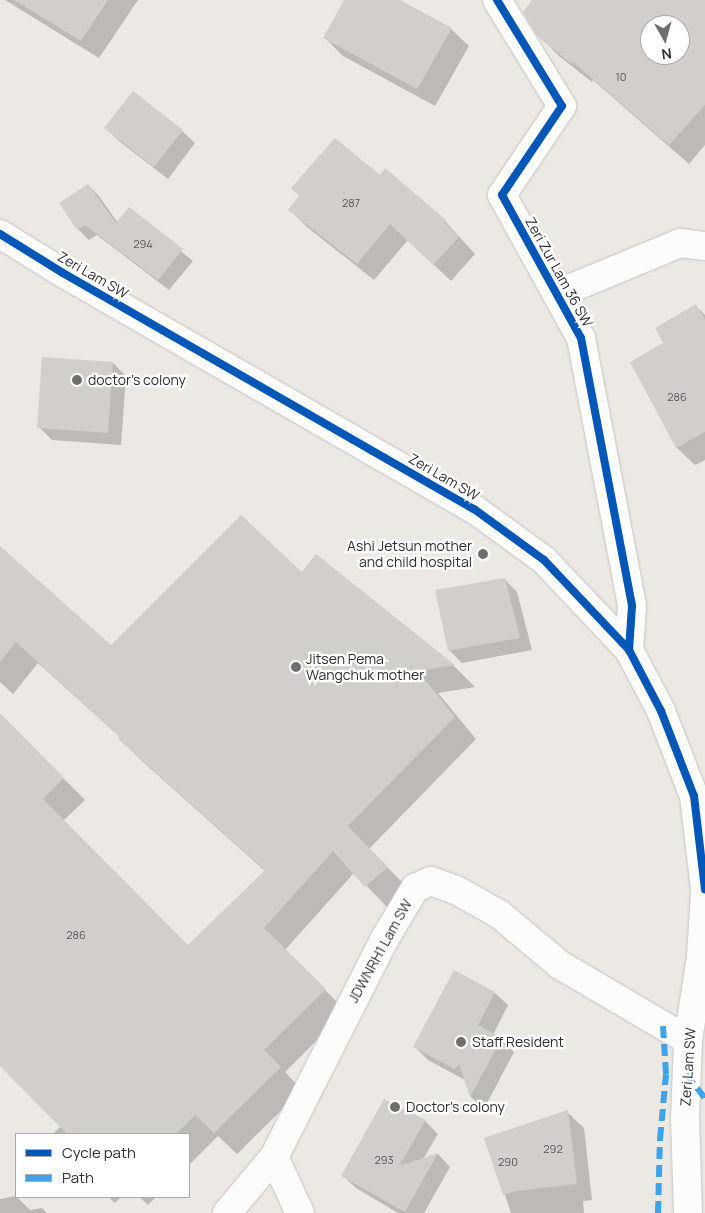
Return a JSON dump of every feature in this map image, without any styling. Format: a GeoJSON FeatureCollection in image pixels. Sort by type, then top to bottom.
{"type":"FeatureCollection","features":[{"type":"Feature","properties":{"kind":"street","name":"Zeri Zur Lam 36 SW"},"geometry":{"type":"LineString","coordinates":[[497,0],[562,106],[502,195],[581,338],[632,606],[629,650]]}},
{"type":"Feature","properties":{"kind":"street","name":"Zeri Lam SW"},"geometry":{"type":"LineString","coordinates":[[0,234],[63,273],[474,509],[544,560],[629,650],[661,711],[694,796],[705,889]]}},
{"type":"Feature","properties":{"kind":"street"},"geometry":{"type":"LineString","coordinates":[[557,294],[680,243],[705,246]]}},
{"type":"Feature","properties":{"kind":"street","name":"JDWNRH1 Lam SW"},"geometry":{"type":"LineString","coordinates":[[227,1213],[274,1157],[384,940],[415,888],[431,881],[456,890],[499,914],[560,964],[688,1040]]}},
{"type":"Feature","properties":{"kind":"street","name":"Zeri Lam SW"},"geometry":{"type":"LineString","coordinates":[[688,1213],[685,1119],[688,1040],[701,957],[705,893]]}},
{"type":"Feature","properties":{"kind":"street"},"geometry":{"type":"LineString","coordinates":[[274,1157],[300,1213]]}},
{"type":"Feature","properties":{"kind":"building"},"geometry":{"type":"Polygon","coordinates":[[[14,0],[108,0],[81,41],[14,0]]]}},
{"type":"Feature","properties":{"kind":"building"},"geometry":{"type":"Polygon","coordinates":[[[344,0],[400,0],[452,28],[417,89],[323,38],[344,0]]]}},
{"type":"Feature","properties":{"kind":"building"},"geometry":{"type":"Polygon","coordinates":[[[532,0],[705,0],[705,105],[669,145],[573,62],[572,64],[538,37],[523,12],[532,0]]]}},
{"type":"Feature","properties":{"kind":"building"},"geometry":{"type":"Polygon","coordinates":[[[133,91],[183,130],[154,167],[104,128],[133,91]]]}},
{"type":"Feature","properties":{"kind":"building"},"geometry":{"type":"Polygon","coordinates":[[[335,138],[380,175],[385,168],[446,220],[444,222],[459,237],[433,265],[390,224],[357,264],[288,210],[299,196],[291,188],[335,138]]]}},
{"type":"Feature","properties":{"kind":"building"},"geometry":{"type":"Polygon","coordinates":[[[88,184],[116,223],[129,207],[183,249],[158,280],[85,225],[77,230],[59,203],[88,184]]]}},
{"type":"Feature","properties":{"kind":"building"},"geometry":{"type":"Polygon","coordinates":[[[696,304],[705,320],[705,432],[676,448],[630,362],[663,343],[655,328],[696,304]]]}},
{"type":"Feature","properties":{"kind":"building"},"geometry":{"type":"Polygon","coordinates":[[[42,357],[113,362],[108,433],[37,428],[42,357]]]}},
{"type":"Feature","properties":{"kind":"building"},"geometry":{"type":"Polygon","coordinates":[[[241,515],[302,572],[316,554],[455,665],[418,671],[455,717],[348,826],[388,867],[365,887],[333,851],[264,928],[326,989],[264,1050],[281,1067],[214,1133],[195,1115],[177,1133],[66,1133],[0,1066],[0,713],[64,778],[43,799],[188,945],[265,870],[118,739],[120,737],[16,642],[0,662],[0,546],[111,645],[241,515]]]}},
{"type":"Feature","properties":{"kind":"building"},"geometry":{"type":"Polygon","coordinates":[[[505,578],[520,638],[448,651],[435,590],[505,578]]]}},
{"type":"Feature","properties":{"kind":"building"},"geometry":{"type":"Polygon","coordinates":[[[454,970],[495,992],[478,1025],[502,1038],[470,1097],[459,1064],[455,1069],[413,1047],[454,970]]]}},
{"type":"Feature","properties":{"kind":"building"},"geometry":{"type":"Polygon","coordinates":[[[384,1099],[426,1120],[399,1166],[438,1153],[405,1212],[341,1176],[384,1099]]]}},
{"type":"Feature","properties":{"kind":"building"},"geometry":{"type":"Polygon","coordinates":[[[568,1110],[577,1184],[517,1191],[503,1195],[484,1138],[568,1110]]]}},
{"type":"Feature","properties":{"kind":"marked path"},"geometry":{"type":"LineString","coordinates":[[658,1213],[660,1139],[666,1074],[663,1026]]}},
{"type":"Feature","properties":{"kind":"marked path"},"geometry":{"type":"LineString","coordinates":[[686,1074],[705,1098]]}},
{"type":"Feature","properties":{"kind":"cycle path"},"geometry":{"type":"LineString","coordinates":[[497,0],[562,106],[502,195],[581,338],[632,606],[629,650]]}},
{"type":"Feature","properties":{"kind":"cycle path"},"geometry":{"type":"LineString","coordinates":[[0,234],[63,273],[474,509],[544,560],[629,650],[661,711],[694,796],[705,889]]}},
{"type":"Feature","properties":{"kind":"place","name":"doctor’s colony"},"geometry":{"type":"Point","coordinates":[77,380]}},
{"type":"Feature","properties":{"kind":"place","name":"Ashi Jetsun mother and child hospital"},"geometry":{"type":"Point","coordinates":[483,554]}},
{"type":"Feature","properties":{"kind":"place","name":"Jitsen Pema Wangchuk mother"},"geometry":{"type":"Point","coordinates":[296,667]}},
{"type":"Feature","properties":{"kind":"place","name":"Staff Resident"},"geometry":{"type":"Point","coordinates":[461,1042]}},
{"type":"Feature","properties":{"kind":"place","name":"Doctor’s colony"},"geometry":{"type":"Point","coordinates":[395,1107]}}]}
